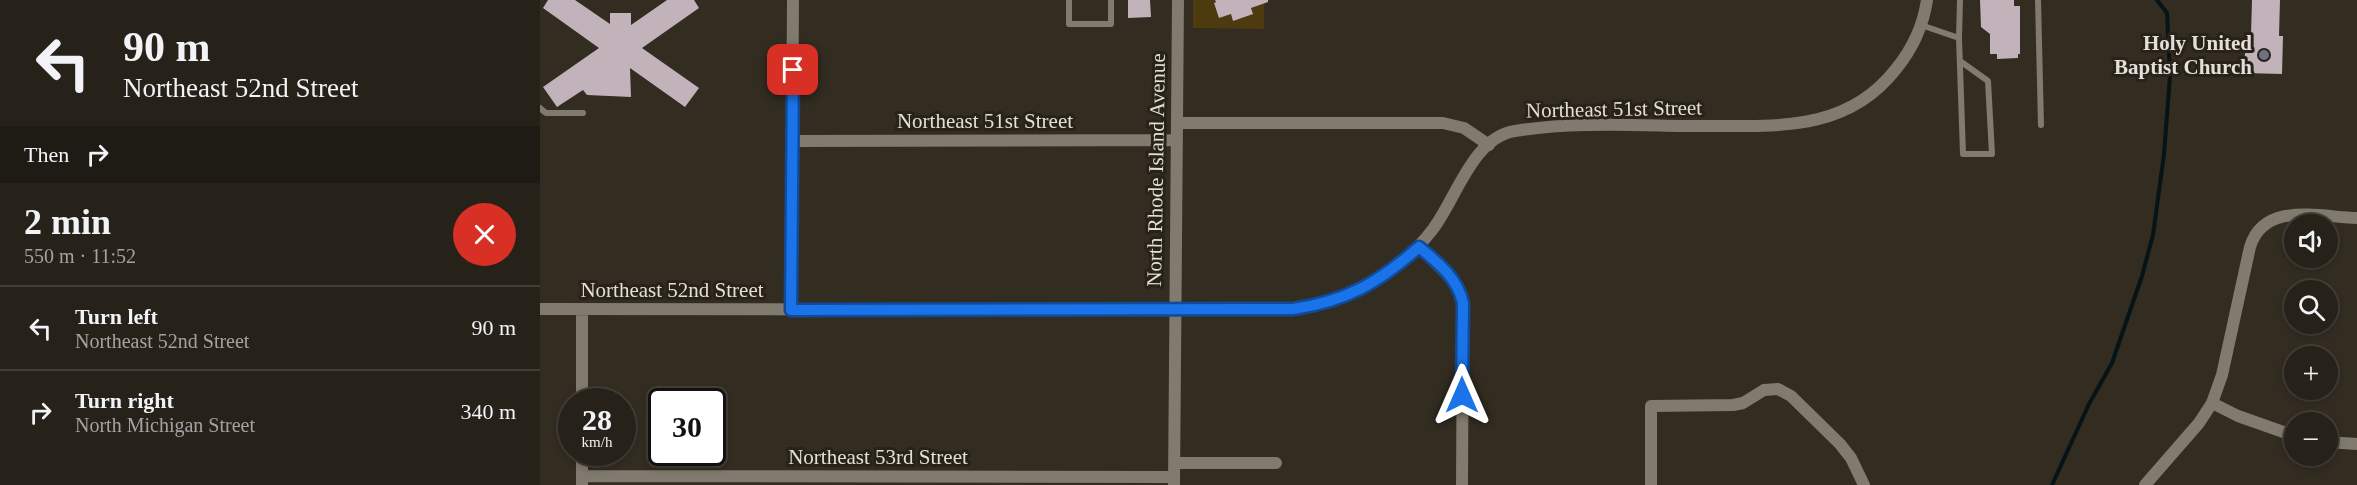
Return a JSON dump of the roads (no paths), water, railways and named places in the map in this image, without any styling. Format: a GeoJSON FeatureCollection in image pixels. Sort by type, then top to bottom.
{"type":"FeatureCollection","features":[{"type":"Feature","properties":{"kind":"street"},"geometry":{"type":"LineString","coordinates":[[791,310],[793,0]]}},
{"type":"Feature","properties":{"kind":"street","name":"North Rhode Island Avenue"},"geometry":{"type":"LineString","coordinates":[[1174,481],[1178,0]]}},
{"type":"Feature","properties":{"kind":"street","name":"Northeast 51st Street"},"geometry":{"type":"LineString","coordinates":[[1489,145],[1502,135],[1513,131],[1559,126],[1782,126],[1821,119],[1865,100],[1883,85],[1911,49],[1922,25],[1927,0]]}},
{"type":"Feature","properties":{"kind":"street"},"geometry":{"type":"LineString","coordinates":[[1177,123],[1443,123],[1464,128],[1489,145]]}},
{"type":"Feature","properties":{"kind":"street","name":"Northeast 51st Street"},"geometry":{"type":"LineString","coordinates":[[793,141],[1177,140]]}},
{"type":"Feature","properties":{"kind":"street","name":"Northeast 52nd Street"},"geometry":{"type":"LineString","coordinates":[[540,309],[1269,310],[1312,306],[1356,292],[1381,279],[1419,247],[1446,211],[1470,165],[1489,145]]}},
{"type":"Feature","properties":{"kind":"street"},"geometry":{"type":"LineString","coordinates":[[2145,485],[2199,423],[2212,402],[2222,375],[2250,247],[2258,228],[2267,221],[2284,215],[2357,218]]}},
{"type":"Feature","properties":{"kind":"street"},"geometry":{"type":"LineString","coordinates":[[1419,247],[1455,282],[1463,303],[1462,485]]}},
{"type":"Feature","properties":{"kind":"street"},"geometry":{"type":"LineString","coordinates":[[582,309],[582,388]]}},
{"type":"Feature","properties":{"kind":"street"},"geometry":{"type":"LineString","coordinates":[[1651,485],[1651,406],[1733,405],[1743,403],[1764,390],[1771,389],[1778,389],[1791,396],[1840,444],[1851,458],[1864,485]]}},
{"type":"Feature","properties":{"kind":"street"},"geometry":{"type":"LineString","coordinates":[[2212,402],[2238,416],[2284,432]]}},
{"type":"Feature","properties":{"kind":"street"},"geometry":{"type":"LineString","coordinates":[[2338,443],[2357,444]]}},
{"type":"Feature","properties":{"kind":"street"},"geometry":{"type":"LineString","coordinates":[[1175,463],[1276,463]]}},
{"type":"Feature","properties":{"kind":"street","name":"Northeast 53rd Street"},"geometry":{"type":"LineString","coordinates":[[582,481],[1174,481]]}},
{"type":"Feature","properties":{"kind":"lane"},"geometry":{"type":"LineString","coordinates":[[1070,0],[1070,24],[1111,24],[1111,0]]}},
{"type":"Feature","properties":{"kind":"lane"},"geometry":{"type":"LineString","coordinates":[[1960,0],[1959,38],[1963,154],[1992,154],[1988,81],[1960,62]]}},
{"type":"Feature","properties":{"kind":"lane"},"geometry":{"type":"LineString","coordinates":[[2038,0],[2041,125]]}},
{"type":"Feature","properties":{"kind":"lane"},"geometry":{"type":"LineString","coordinates":[[1922,25],[1959,38]]}},
{"type":"Feature","properties":{"kind":"lane"},"geometry":{"type":"LineString","coordinates":[[540,108],[546,113],[583,113]]}},
{"type":"Feature","properties":{"kind":"waterway"},"geometry":{"type":"LineString","coordinates":[[2052,485],[2089,404],[2112,363],[2142,276],[2153,235],[2164,154],[2170,76],[2167,13],[2157,0]]}},
{"type":"Feature","properties":{"kind":"place","name":"Holy United Baptist Church"},"geometry":{"type":"Point","coordinates":[2264,55]}}]}
